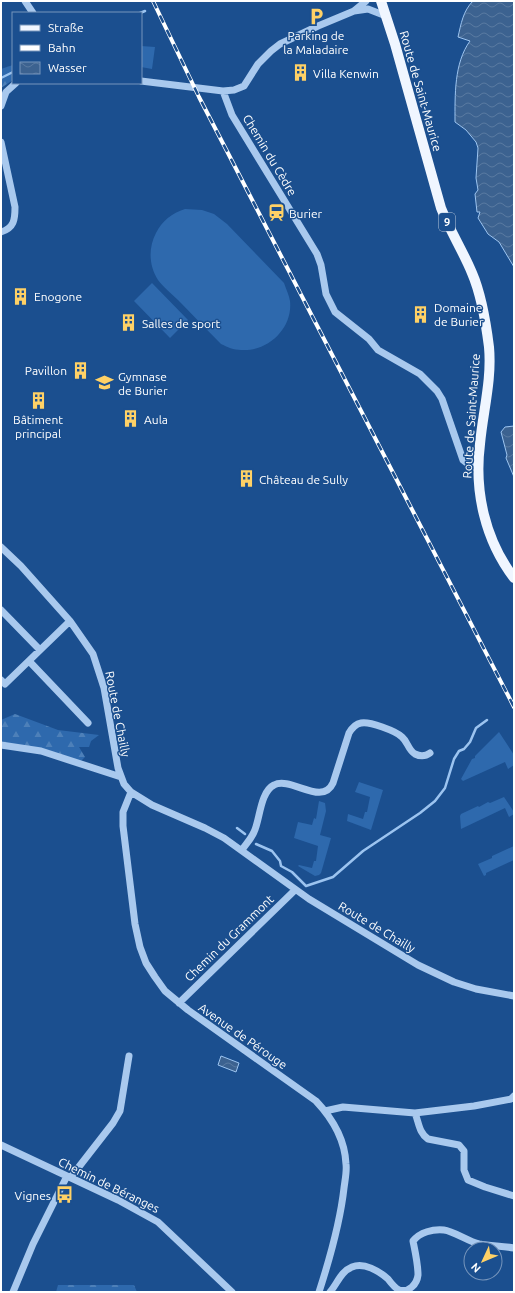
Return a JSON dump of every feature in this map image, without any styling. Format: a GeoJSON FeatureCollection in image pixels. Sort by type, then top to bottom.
{"type":"FeatureCollection","features":[{"type":"Feature","properties":{"kind":"main road","name":"Route de Saint-Maurice"},"geometry":{"type":"LineString","coordinates":[[381,1],[441,208],[473,275],[483,311],[489,348],[490,372],[478,465],[480,500],[495,547],[514,578]]}},
{"type":"Feature","properties":{"kind":"street"},"geometry":{"type":"LineString","coordinates":[[25,1],[32,12]]}},
{"type":"Feature","properties":{"kind":"street"},"geometry":{"type":"LineString","coordinates":[[354,11],[366,1]]}},
{"type":"Feature","properties":{"kind":"street"},"geometry":{"type":"LineString","coordinates":[[142,81],[223,91],[234,90],[244,86],[258,64],[270,51],[280,44],[354,11],[368,9],[386,16]]}},
{"type":"Feature","properties":{"kind":"street"},"geometry":{"type":"LineString","coordinates":[[1,106],[6,92],[15,84]]}},
{"type":"Feature","properties":{"kind":"street","name":"Chemin du Cèdre"},"geometry":{"type":"LineString","coordinates":[[223,91],[232,115],[317,254],[322,271],[324,287],[331,306],[378,350],[420,374],[431,384],[442,399],[461,457],[468,464],[478,465]]}},
{"type":"Feature","properties":{"kind":"street"},"geometry":{"type":"LineString","coordinates":[[1,142],[15,207],[14,224],[10,228],[1,232]]}},
{"type":"Feature","properties":{"kind":"street","name":"Route de Chailly"},"geometry":{"type":"LineString","coordinates":[[1,547],[21,566],[70,622],[93,654],[104,688],[116,758],[121,777],[124,784],[131,792],[152,805],[212,831],[242,850],[295,890],[418,965],[443,977],[476,989],[514,996]]}},
{"type":"Feature","properties":{"kind":"street"},"geometry":{"type":"LineString","coordinates":[[1,610],[40,650]]}},
{"type":"Feature","properties":{"kind":"street"},"geometry":{"type":"LineString","coordinates":[[1,680],[5,684],[70,622]]}},
{"type":"Feature","properties":{"kind":"street"},"geometry":{"type":"LineString","coordinates":[[29,661],[88,722]]}},
{"type":"Feature","properties":{"kind":"street"},"geometry":{"type":"LineString","coordinates":[[242,850],[254,832],[265,794],[270,787],[278,784],[286,784],[318,793],[325,792],[330,788],[333,783],[349,733],[353,727],[358,724],[366,723],[395,732],[405,740],[410,750],[418,755],[423,756],[430,752]]}},
{"type":"Feature","properties":{"kind":"street"},"geometry":{"type":"LineString","coordinates":[[1,745],[41,751],[121,777]]}},
{"type":"Feature","properties":{"kind":"street","name":"Avenue de Pérouge"},"geometry":{"type":"LineString","coordinates":[[131,792],[123,812],[123,826],[134,924],[146,963],[154,978],[178,1003],[316,1101],[325,1111],[336,1129],[343,1145],[346,1164],[341,1213],[332,1250],[319,1292]]}},
{"type":"Feature","properties":{"kind":"street","name":"Chemin du Grammont"},"geometry":{"type":"LineString","coordinates":[[178,1003],[295,890]]}},
{"type":"Feature","properties":{"kind":"street"},"geometry":{"type":"LineString","coordinates":[[13,1292],[33,1244],[69,1177],[113,1123],[120,1111],[129,1056]]}},
{"type":"Feature","properties":{"kind":"street"},"geometry":{"type":"LineString","coordinates":[[325,1111],[342,1107],[415,1113],[474,1106],[511,1099],[514,1096]]}},
{"type":"Feature","properties":{"kind":"street"},"geometry":{"type":"LineString","coordinates":[[415,1113],[420,1131],[424,1137],[459,1145],[464,1151],[464,1170],[468,1180],[514,1196]]}},
{"type":"Feature","properties":{"kind":"street","name":"Chemin de Béranges"},"geometry":{"type":"LineString","coordinates":[[1,1145],[118,1200],[158,1222],[232,1292]]}},
{"type":"Feature","properties":{"kind":"street"},"geometry":{"type":"LineString","coordinates":[[330,1292],[338,1278],[347,1269],[353,1266],[366,1265],[384,1276],[399,1290],[405,1291],[411,1289],[415,1284],[418,1274],[413,1241],[418,1234],[430,1231],[445,1230],[480,1244],[514,1248]]}},
{"type":"Feature","properties":{"kind":"green space"},"geometry":{"type":"Polygon","coordinates":[[[142,46],[155,47],[152,69],[142,67],[142,46]]]}},
{"type":"Feature","properties":{"kind":"green space"},"geometry":{"type":"Polygon","coordinates":[[[12,65],[12,81],[1,88],[1,69],[12,65]]]}},
{"type":"Feature","properties":{"kind":"green space"},"geometry":{"type":"Polygon","coordinates":[[[185,209],[202,210],[214,214],[227,224],[284,283],[290,299],[290,311],[283,329],[269,342],[251,350],[233,349],[221,344],[158,280],[151,263],[153,239],[164,221],[172,215],[185,209]]]}},
{"type":"Feature","properties":{"kind":"green space"},"geometry":{"type":"Polygon","coordinates":[[[152,283],[188,320],[170,338],[134,301],[152,283]]]}},
{"type":"Feature","properties":{"kind":"green space"},"geometry":{"type":"Polygon","coordinates":[[[15,714],[58,730],[99,735],[91,741],[89,747],[79,747],[85,757],[81,761],[1,742],[1,720],[15,714]]]}},
{"type":"Feature","properties":{"kind":"green space"},"geometry":{"type":"Polygon","coordinates":[[[499,732],[514,755],[514,765],[508,769],[505,762],[463,781],[461,779],[472,759],[475,758],[475,756],[499,732]]]}},
{"type":"Feature","properties":{"kind":"green space"},"geometry":{"type":"Polygon","coordinates":[[[359,782],[383,790],[371,830],[347,821],[348,814],[363,819],[365,812],[367,812],[370,797],[355,792],[359,782]]]}},
{"type":"Feature","properties":{"kind":"green space"},"geometry":{"type":"Polygon","coordinates":[[[504,797],[514,814],[509,817],[505,808],[461,829],[461,814],[488,802],[490,803],[504,797]]]}},
{"type":"Feature","properties":{"kind":"green space"},"geometry":{"type":"Polygon","coordinates":[[[319,801],[325,803],[326,811],[320,835],[331,838],[321,873],[315,876],[298,866],[312,868],[314,861],[316,861],[318,846],[294,838],[298,822],[312,825],[314,818],[316,819],[319,801]]]}},
{"type":"Feature","properties":{"kind":"green space"},"geometry":{"type":"Polygon","coordinates":[[[514,846],[514,860],[486,873],[484,876],[478,864],[514,846]]]}},
{"type":"Feature","properties":{"kind":"green space"},"geometry":{"type":"Polygon","coordinates":[[[58,1285],[134,1285],[137,1292],[56,1292],[58,1285]]]}},
{"type":"Feature","properties":{"kind":"water"},"geometry":{"type":"Polygon","coordinates":[[[473,1],[514,1],[514,267],[499,242],[488,234],[478,218],[480,212],[477,212],[475,194],[478,190],[476,178],[478,148],[476,142],[466,130],[455,122],[456,80],[458,69],[470,41],[458,37],[465,13],[473,1]]]}},
{"type":"Feature","properties":{"kind":"water"},"geometry":{"type":"Polygon","coordinates":[[[514,426],[514,477],[506,458],[507,455],[501,432],[505,427],[514,426]]]}},
{"type":"Feature","properties":{"kind":"water"},"geometry":{"type":"Polygon","coordinates":[[[221,1056],[239,1063],[236,1072],[218,1065],[221,1056]]]}},
{"type":"Feature","properties":{"kind":"waterway"},"geometry":{"type":"LineString","coordinates":[[1,78],[12,72]]}},
{"type":"Feature","properties":{"kind":"waterway"},"geometry":{"type":"LineString","coordinates":[[256,844],[272,851],[280,861],[281,866],[292,872],[306,886],[333,877],[363,851],[420,813],[435,801],[445,788],[454,759],[459,751],[464,749],[470,742],[476,728],[487,720]]}},
{"type":"Feature","properties":{"kind":"waterway"},"geometry":{"type":"LineString","coordinates":[[237,828],[245,834]]}},
{"type":"Feature","properties":{"kind":"railway"},"geometry":{"type":"LineString","coordinates":[[153,1],[199,97],[514,707]]}},
{"type":"Feature","properties":{"kind":"place","name":"Parking de la Maladaire"},"geometry":{"type":"Point","coordinates":[316,16]}},
{"type":"Feature","properties":{"kind":"place","name":"Villa Kenwin"},"geometry":{"type":"Point","coordinates":[300,73]}},
{"type":"Feature","properties":{"kind":"place","name":"Burier"},"geometry":{"type":"Point","coordinates":[276,213]}},
{"type":"Feature","properties":{"kind":"place","name":"Enogone"},"geometry":{"type":"Point","coordinates":[21,296]}},
{"type":"Feature","properties":{"kind":"place","name":"Domaine de Burier"},"geometry":{"type":"Point","coordinates":[421,314]}},
{"type":"Feature","properties":{"kind":"place","name":"Salles de sport"},"geometry":{"type":"Point","coordinates":[129,323]}},
{"type":"Feature","properties":{"kind":"place","name":"Pavillon"},"geometry":{"type":"Point","coordinates":[80,370]}},
{"type":"Feature","properties":{"kind":"place","name":"Gymnase de Burier"},"geometry":{"type":"Point","coordinates":[105,383]}},
{"type":"Feature","properties":{"kind":"place","name":"Bâtiment principal"},"geometry":{"type":"Point","coordinates":[38,400]}},
{"type":"Feature","properties":{"kind":"place","name":"Aula"},"geometry":{"type":"Point","coordinates":[131,419]}},
{"type":"Feature","properties":{"kind":"place","name":"Château de Sully"},"geometry":{"type":"Point","coordinates":[246,479]}},
{"type":"Feature","properties":{"kind":"place","name":"Vignes"},"geometry":{"type":"Point","coordinates":[64,1195]}}]}
